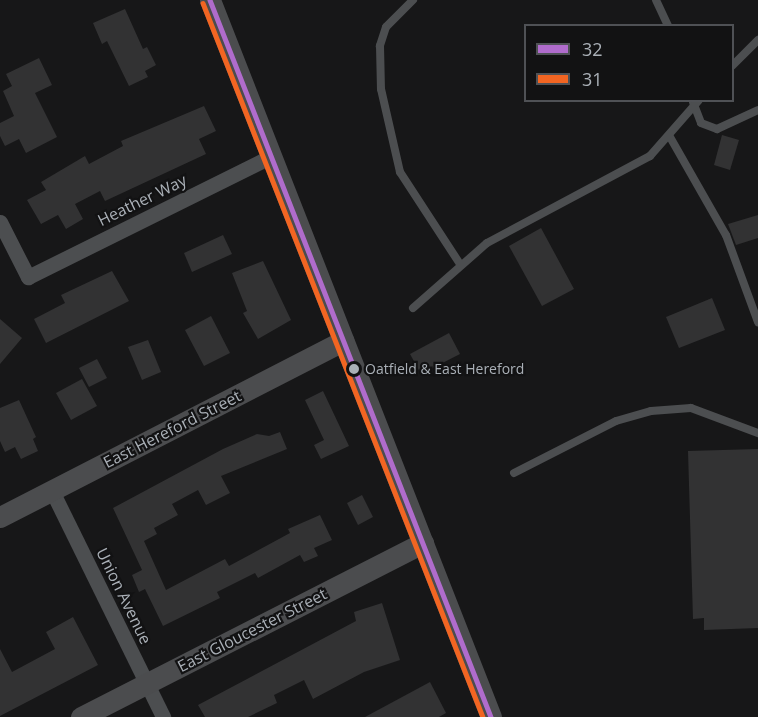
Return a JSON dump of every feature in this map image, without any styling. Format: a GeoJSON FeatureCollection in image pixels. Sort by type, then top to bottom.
{"type":"FeatureCollection","features":[{"type":"Feature","properties":{"kind":"main road"},"geometry":{"type":"LineString","coordinates":[[210,0],[491,717]]}},
{"type":"Feature","properties":{"kind":"main road","name":"East Hereford Street"},"geometry":{"type":"LineString","coordinates":[[0,517],[344,341]]}},
{"type":"Feature","properties":{"kind":"main road","name":"East Gloucester Street"},"geometry":{"type":"LineString","coordinates":[[81,717],[423,543]]}},
{"type":"Feature","properties":{"kind":"street","name":"Heather Way"},"geometry":{"type":"LineString","coordinates":[[0,222],[27,277],[272,156]]}},
{"type":"Feature","properties":{"kind":"street","name":"Union Avenue"},"geometry":{"type":"LineString","coordinates":[[52,491],[163,717]]}},
{"type":"Feature","properties":{"kind":"lane"},"geometry":{"type":"LineString","coordinates":[[413,0],[386,27],[380,46],[381,89],[400,172],[460,264]]}},
{"type":"Feature","properties":{"kind":"lane"},"geometry":{"type":"LineString","coordinates":[[656,0],[667,24]]}},
{"type":"Feature","properties":{"kind":"lane"},"geometry":{"type":"LineString","coordinates":[[734,64],[758,40]]}},
{"type":"Feature","properties":{"kind":"lane"},"geometry":{"type":"LineString","coordinates":[[413,308],[460,264],[487,243],[650,156],[670,137],[695,102]]}},
{"type":"Feature","properties":{"kind":"lane"},"geometry":{"type":"LineString","coordinates":[[695,102],[701,123],[717,129],[758,110]]}},
{"type":"Feature","properties":{"kind":"lane"},"geometry":{"type":"LineString","coordinates":[[670,137],[726,235],[758,322]]}},
{"type":"Feature","properties":{"kind":"lane"},"geometry":{"type":"LineString","coordinates":[[514,473],[616,421],[651,411],[691,408],[758,433]]}},
{"type":"Feature","properties":{"kind":"building"},"geometry":{"type":"Polygon","coordinates":[[[125,9],[143,49],[147,47],[156,65],[145,71],[148,77],[129,86],[107,41],[102,44],[93,23],[125,9]]]}},
{"type":"Feature","properties":{"kind":"building"},"geometry":{"type":"Polygon","coordinates":[[[39,58],[52,85],[35,93],[57,137],[26,153],[19,139],[5,146],[0,136],[0,123],[14,116],[3,91],[12,86],[6,74],[39,58]]]}},
{"type":"Feature","properties":{"kind":"building"},"geometry":{"type":"Polygon","coordinates":[[[204,106],[216,131],[199,139],[206,154],[105,201],[100,191],[75,204],[83,219],[66,229],[58,215],[41,224],[27,200],[46,190],[41,182],[85,156],[89,164],[123,146],[121,141],[204,106]]]}},
{"type":"Feature","properties":{"kind":"building"},"geometry":{"type":"Polygon","coordinates":[[[722,135],[739,140],[730,170],[714,165],[722,135]]]}},
{"type":"Feature","properties":{"kind":"building"},"geometry":{"type":"Polygon","coordinates":[[[758,215],[758,238],[736,245],[728,224],[758,215]]]}},
{"type":"Feature","properties":{"kind":"building"},"geometry":{"type":"Polygon","coordinates":[[[541,228],[574,289],[542,306],[509,246],[541,228]]]}},
{"type":"Feature","properties":{"kind":"building"},"geometry":{"type":"Polygon","coordinates":[[[223,235],[232,254],[192,272],[184,253],[223,235]]]}},
{"type":"Feature","properties":{"kind":"building"},"geometry":{"type":"Polygon","coordinates":[[[263,261],[291,320],[258,339],[243,313],[247,311],[232,273],[263,261]]]}},
{"type":"Feature","properties":{"kind":"building"},"geometry":{"type":"Polygon","coordinates":[[[112,271],[129,301],[46,343],[34,319],[65,303],[61,295],[112,271]]]}},
{"type":"Feature","properties":{"kind":"building"},"geometry":{"type":"Polygon","coordinates":[[[712,298],[725,330],[679,348],[666,317],[712,298]]]}},
{"type":"Feature","properties":{"kind":"building"},"geometry":{"type":"Polygon","coordinates":[[[211,316],[230,353],[204,366],[185,330],[211,316]]]}},
{"type":"Feature","properties":{"kind":"building"},"geometry":{"type":"Polygon","coordinates":[[[0,319],[22,338],[0,364],[0,319]]]}},
{"type":"Feature","properties":{"kind":"building"},"geometry":{"type":"Polygon","coordinates":[[[449,333],[460,354],[421,374],[410,354],[449,333]]]}},
{"type":"Feature","properties":{"kind":"building"},"geometry":{"type":"Polygon","coordinates":[[[148,340],[161,372],[142,380],[128,347],[148,340]]]}},
{"type":"Feature","properties":{"kind":"building"},"geometry":{"type":"Polygon","coordinates":[[[97,359],[107,378],[89,387],[79,368],[97,359]]]}},
{"type":"Feature","properties":{"kind":"building"},"geometry":{"type":"Polygon","coordinates":[[[82,379],[97,406],[71,420],[56,393],[82,379]]]}},
{"type":"Feature","properties":{"kind":"building"},"geometry":{"type":"Polygon","coordinates":[[[323,391],[349,446],[321,459],[314,445],[324,440],[305,400],[323,391]]]}},
{"type":"Feature","properties":{"kind":"building"},"geometry":{"type":"Polygon","coordinates":[[[19,400],[36,437],[33,439],[38,451],[21,459],[15,447],[5,452],[0,441],[0,408],[19,400]]]}},
{"type":"Feature","properties":{"kind":"building"},"geometry":{"type":"Polygon","coordinates":[[[280,432],[287,449],[221,476],[230,493],[206,505],[198,490],[172,504],[178,515],[154,528],[157,534],[144,541],[166,590],[225,559],[229,566],[290,533],[288,529],[320,515],[332,540],[314,548],[318,556],[304,562],[300,555],[258,578],[255,573],[217,592],[220,598],[163,626],[145,589],[139,592],[132,575],[142,570],[113,508],[223,449],[257,434],[269,436],[280,432]]]}},
{"type":"Feature","properties":{"kind":"building"},"geometry":{"type":"Polygon","coordinates":[[[758,449],[758,628],[704,630],[704,618],[693,619],[688,451],[758,449]]]}},
{"type":"Feature","properties":{"kind":"building"},"geometry":{"type":"Polygon","coordinates":[[[362,495],[373,517],[358,525],[347,503],[362,495]]]}},
{"type":"Feature","properties":{"kind":"building"},"geometry":{"type":"Polygon","coordinates":[[[382,603],[400,660],[364,672],[313,699],[304,680],[274,695],[277,703],[248,717],[205,717],[198,705],[356,621],[354,612],[382,603]]]}},
{"type":"Feature","properties":{"kind":"building"},"geometry":{"type":"Polygon","coordinates":[[[73,617],[98,665],[0,716],[0,649],[12,672],[55,649],[46,632],[73,617]]]}},
{"type":"Feature","properties":{"kind":"building"},"geometry":{"type":"Polygon","coordinates":[[[430,682],[446,713],[439,717],[365,717],[430,682]]]}},
{"type":"Feature","properties":{"kind":"transit line","name":"32"},"geometry":{"type":"LineString","coordinates":[[210,0],[491,717]]}},
{"type":"Feature","properties":{"kind":"transit line","name":"31"},"geometry":{"type":"LineString","coordinates":[[203,3],[483,717]]}},
{"type":"Feature","properties":{"kind":"place","name":"Oatfield & East Hereford"},"geometry":{"type":"Point","coordinates":[354,369]}}]}
